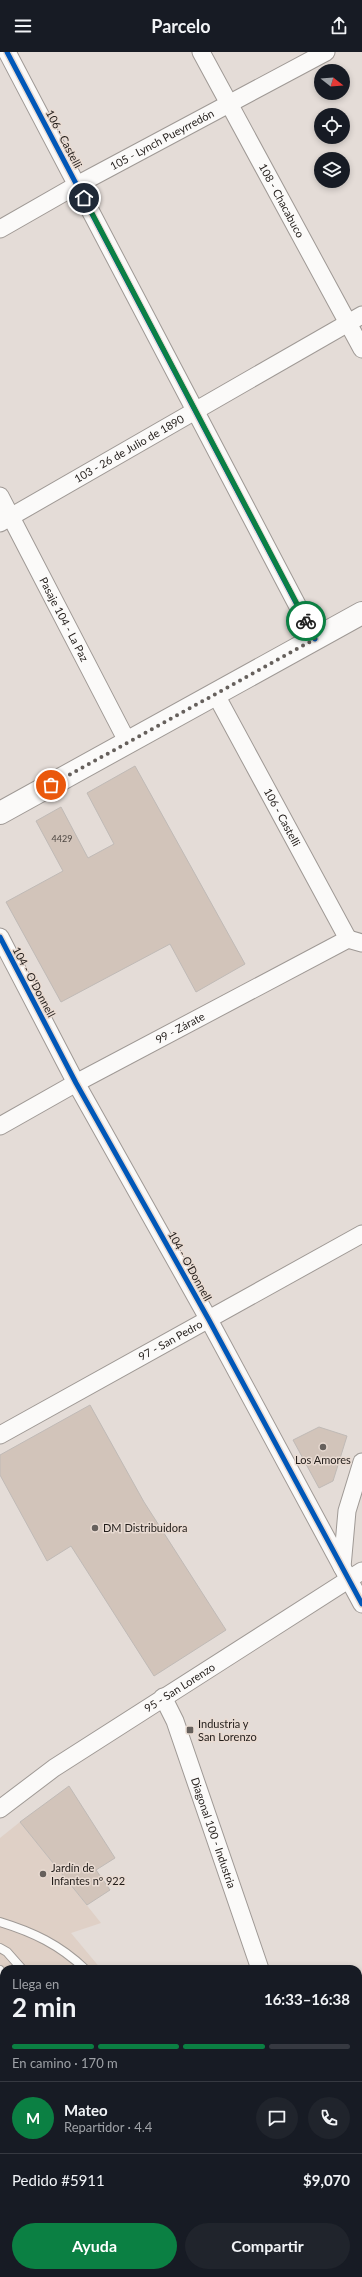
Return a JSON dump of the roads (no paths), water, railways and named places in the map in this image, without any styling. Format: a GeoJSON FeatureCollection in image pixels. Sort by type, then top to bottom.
{"type":"FeatureCollection","features":[{"type":"Feature","properties":{"kind":"street","name":"106 - Castelli"},"geometry":{"type":"LineString","coordinates":[[7,52],[315,639]]}},
{"type":"Feature","properties":{"kind":"street","name":"108 - Chacabuco"},"geometry":{"type":"LineString","coordinates":[[202,52],[229,105],[355,319],[362,349]]}},
{"type":"Feature","properties":{"kind":"street","name":"105 - Lynch Pueyrredón"},"geometry":{"type":"LineString","coordinates":[[0,230],[77,185],[326,52]]}},
{"type":"Feature","properties":{"kind":"street","name":"103 - 26 de Julio de 1890"},"geometry":{"type":"LineString","coordinates":[[5,520],[355,319]]}},
{"type":"Feature","properties":{"kind":"street","name":"Pasaje 104 - La Paz"},"geometry":{"type":"LineString","coordinates":[[0,496],[5,520],[128,744]]}},
{"type":"Feature","properties":{"kind":"street"},"geometry":{"type":"LineString","coordinates":[[0,813],[128,744],[362,613]]}},
{"type":"Feature","properties":{"kind":"street","name":"106 - Castelli"},"geometry":{"type":"LineString","coordinates":[[216,695],[355,941]]}},
{"type":"Feature","properties":{"kind":"street","name":"104 - O'Donnell"},"geometry":{"type":"LineString","coordinates":[[0,938],[76,1083],[351,1572],[362,1604]]}},
{"type":"Feature","properties":{"kind":"street","name":"99 - Zárate"},"geometry":{"type":"LineString","coordinates":[[0,1126],[76,1083],[355,941]]}},
{"type":"Feature","properties":{"kind":"street","name":"97 - San Pedro"},"geometry":{"type":"LineString","coordinates":[[0,1435],[362,1234]]}},
{"type":"Feature","properties":{"kind":"street"},"geometry":{"type":"LineString","coordinates":[[351,1572],[348,1511],[362,1462]]}},
{"type":"Feature","properties":{"kind":"street","name":"95 - San Lorenzo"},"geometry":{"type":"LineString","coordinates":[[0,1809],[54,1768],[351,1572]]}},
{"type":"Feature","properties":{"kind":"street","name":"Diagonal 100 - Industria"},"geometry":{"type":"LineString","coordinates":[[163,1697],[175,1721],[259,1965]]}},
{"type":"Feature","properties":{"kind":"lane"},"geometry":{"type":"LineString","coordinates":[[0,1922],[31,1932],[58,1946],[80,1965]]}},
{"type":"Feature","properties":{"kind":"lane"},"geometry":{"type":"LineString","coordinates":[[0,1948],[7,1952],[18,1965]]}},
{"type":"Feature","properties":{"kind":"place","name":"Los Amores"},"geometry":{"type":"Point","coordinates":[323,1447]}},
{"type":"Feature","properties":{"kind":"place","name":"DM Distribuidora"},"geometry":{"type":"Point","coordinates":[95,1528]}},
{"type":"Feature","properties":{"kind":"place","name":"Industria y San Lorenzo"},"geometry":{"type":"Point","coordinates":[190,1730]}},
{"type":"Feature","properties":{"kind":"place","name":"Jardín de Infantes nº 922"},"geometry":{"type":"Point","coordinates":[43,1874]}}]}
